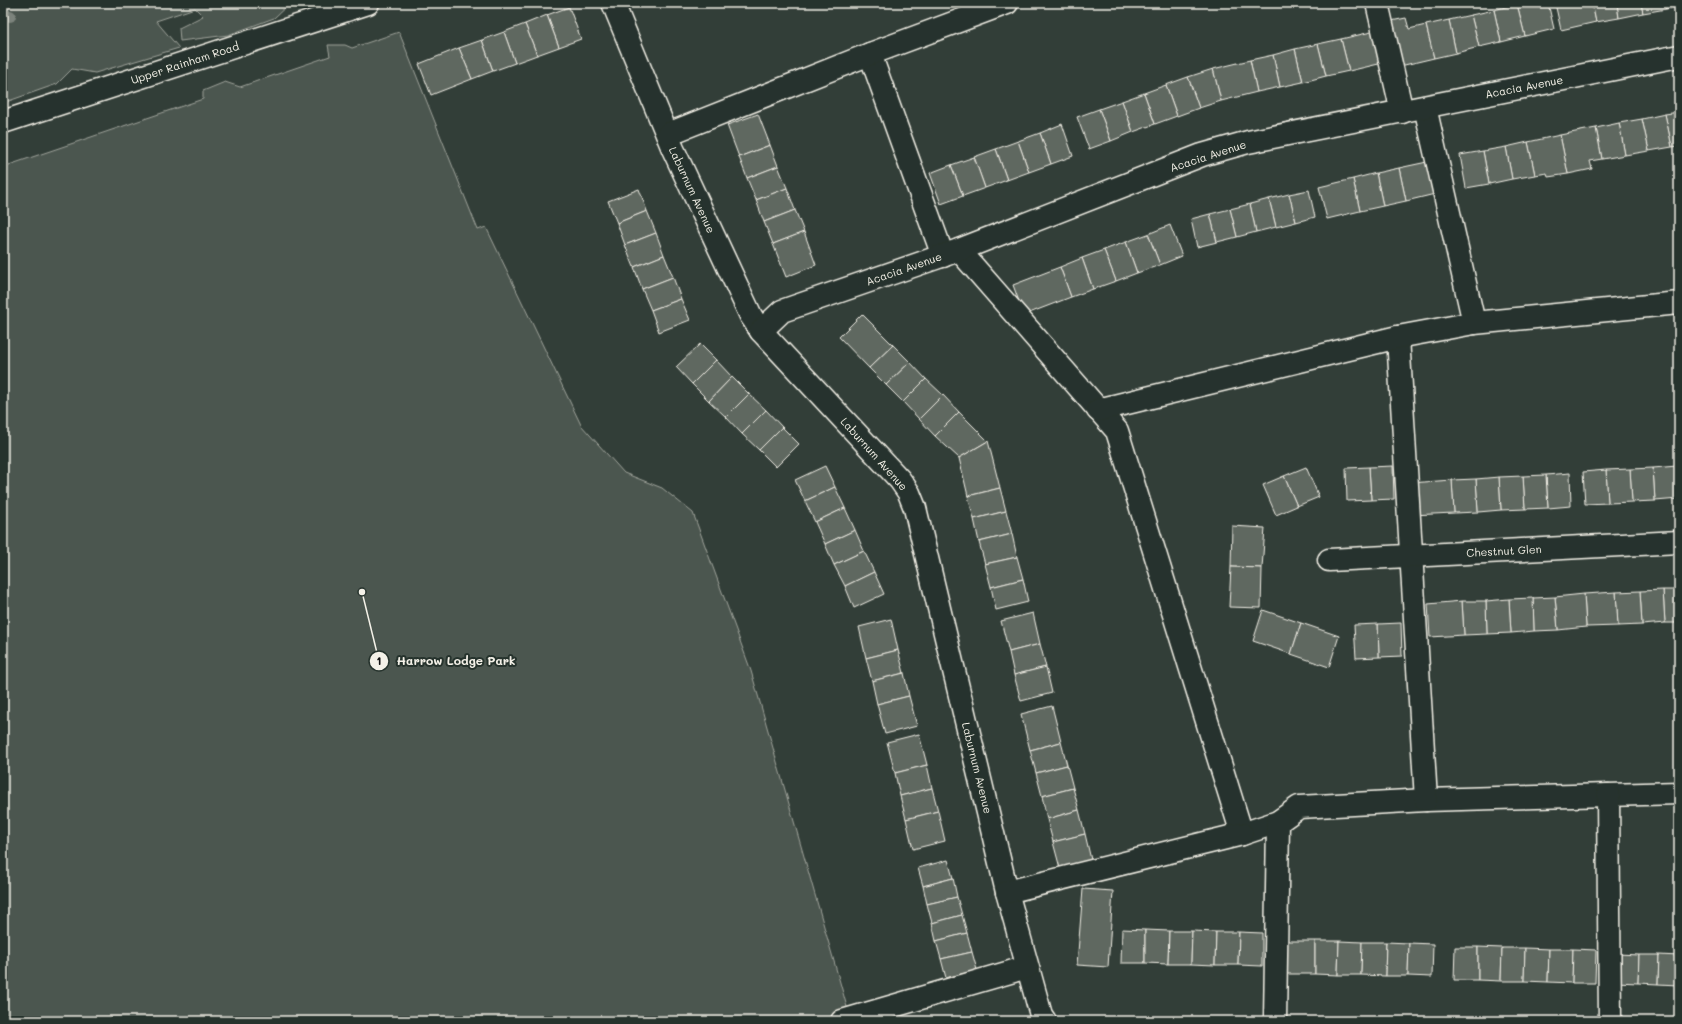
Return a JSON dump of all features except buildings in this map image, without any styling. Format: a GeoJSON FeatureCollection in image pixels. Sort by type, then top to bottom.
{"type":"FeatureCollection","features":[{"type":"Feature","properties":{"kind":"street","name":"Upper Rainham Road"},"geometry":{"type":"LineString","coordinates":[[3,122],[368,3]]}},
{"type":"Feature","properties":{"kind":"street","name":"Laburnum Avenue"},"geometry":{"type":"LineString","coordinates":[[613,3],[668,134],[751,316],[761,331],[900,480],[909,494],[918,523],[1007,892],[1041,1015],[1045,1021]]}},
{"type":"Feature","properties":{"kind":"street"},"geometry":{"type":"LineString","coordinates":[[668,134],[870,54],[1007,3]]}},
{"type":"Feature","properties":{"kind":"street"},"geometry":{"type":"LineString","coordinates":[[1377,3],[1402,112]]}},
{"type":"Feature","properties":{"kind":"street"},"geometry":{"type":"LineString","coordinates":[[870,54],[951,253],[1117,431],[1242,834]]}},
{"type":"Feature","properties":{"kind":"street","name":"Acacia Avenue"},"geometry":{"type":"LineString","coordinates":[[761,331],[782,311],[951,253],[1202,155],[1248,142],[1679,56]]}},
{"type":"Feature","properties":{"kind":"street"},"geometry":{"type":"LineString","coordinates":[[1425,107],[1474,324]]}},
{"type":"Feature","properties":{"kind":"street"},"geometry":{"type":"LineString","coordinates":[[1098,410],[1398,337],[1474,324],[1679,303]]}},
{"type":"Feature","properties":{"kind":"street"},"geometry":{"type":"LineString","coordinates":[[1398,337],[1410,556],[1426,800]]}},
{"type":"Feature","properties":{"kind":"street","name":"Chestnut Glen"},"geometry":{"type":"LineString","coordinates":[[1329,560],[1679,542]]}},
{"type":"Feature","properties":{"kind":"street"},"geometry":{"type":"LineString","coordinates":[[1007,892],[1242,834],[1278,822],[1299,807],[1426,800],[1679,793]]}},
{"type":"Feature","properties":{"kind":"street"},"geometry":{"type":"LineString","coordinates":[[1608,795],[1610,1021]]}},
{"type":"Feature","properties":{"kind":"street"},"geometry":{"type":"LineString","coordinates":[[1275,1021],[1278,822]]}},
{"type":"Feature","properties":{"kind":"street"},"geometry":{"type":"LineString","coordinates":[[842,1021],[1027,967]]}},
{"type":"Feature","properties":{"kind":"shaded area"},"geometry":{"type":"Polygon","coordinates":[[[3,3],[290,3],[274,18],[228,35],[180,41],[179,28],[203,16],[195,8],[156,21],[179,48],[95,73],[72,69],[57,84],[3,103],[3,3]]]}},
{"type":"Feature","properties":{"kind":"shaded area"},"geometry":{"type":"Polygon","coordinates":[[[399,32],[478,230],[486,227],[581,425],[624,473],[662,488],[693,513],[751,671],[851,1021],[3,1021],[3,167],[203,99],[203,91],[225,82],[240,87],[330,56],[328,45],[345,45],[352,48],[399,32]]]}},
{"type":"Feature","properties":{"kind":"place","name":"Harrow Lodge Park"},"geometry":{"type":"Point","coordinates":[362,592]}}]}
